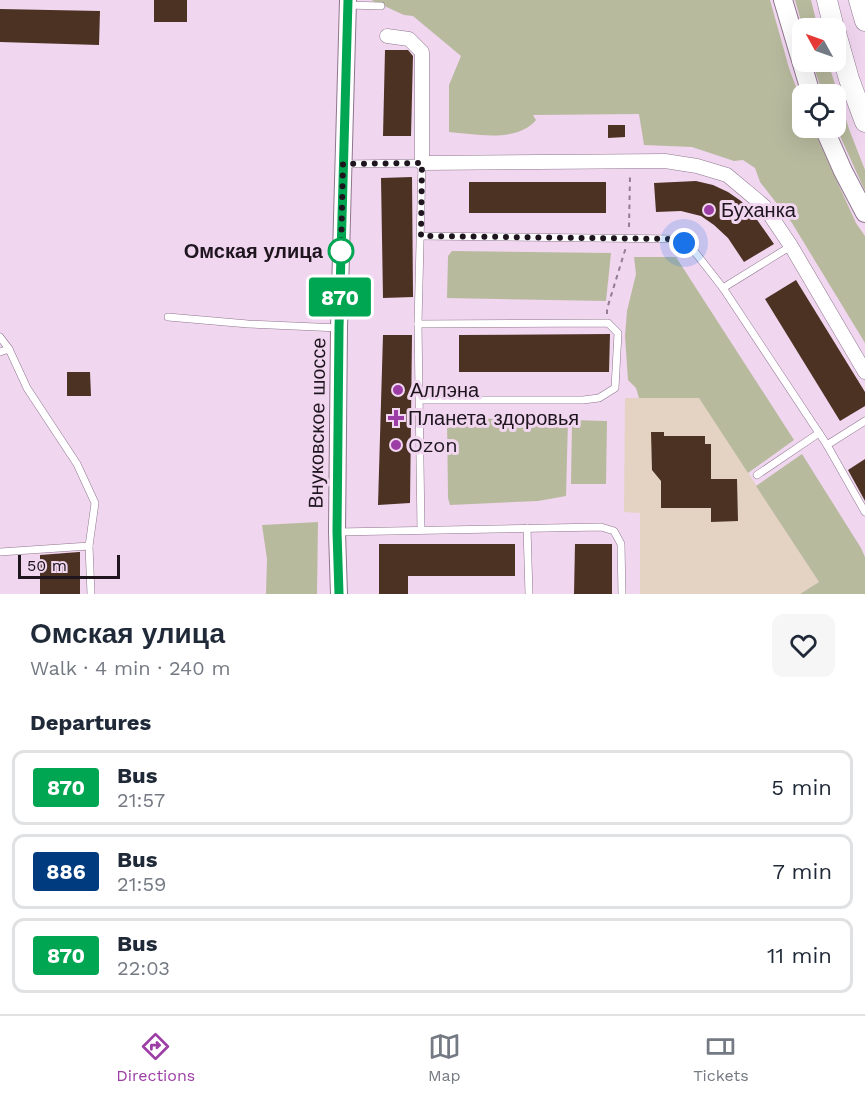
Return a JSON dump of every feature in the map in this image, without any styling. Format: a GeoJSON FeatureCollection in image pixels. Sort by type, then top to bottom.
{"type":"FeatureCollection","features":[{"type":"Feature","properties":{"kind":"main road"},"geometry":{"type":"LineString","coordinates":[[783,0],[808,84]]}},
{"type":"Feature","properties":{"kind":"main road"},"geometry":{"type":"LineString","coordinates":[[827,0],[832,18]]}},
{"type":"Feature","properties":{"kind":"main road"},"geometry":{"type":"LineString","coordinates":[[859,0],[865,21]]}},
{"type":"Feature","properties":{"kind":"main road"},"geometry":{"type":"LineString","coordinates":[[846,68],[865,122]]}},
{"type":"Feature","properties":{"kind":"main road"},"geometry":{"type":"LineString","coordinates":[[828,138],[865,213]]}},
{"type":"Feature","properties":{"kind":"street","name":"Внуковское шоссе"},"geometry":{"type":"LineString","coordinates":[[339,594],[337,532],[339,328],[348,2]]}},
{"type":"Feature","properties":{"kind":"street"},"geometry":{"type":"LineString","coordinates":[[387,36],[409,39],[422,52],[422,163],[665,161],[697,166],[727,175],[764,206],[791,246],[865,372]]}},
{"type":"Feature","properties":{"kind":"lane"},"geometry":{"type":"LineString","coordinates":[[348,2],[381,6]]}},
{"type":"Feature","properties":{"kind":"lane"},"geometry":{"type":"LineString","coordinates":[[343,164],[422,163],[418,324],[421,530]]}},
{"type":"Feature","properties":{"kind":"lane"},"geometry":{"type":"LineString","coordinates":[[421,236],[676,239],[691,247],[723,288],[827,445],[865,512]]}},
{"type":"Feature","properties":{"kind":"lane"},"geometry":{"type":"LineString","coordinates":[[723,288],[791,246]]}},
{"type":"Feature","properties":{"kind":"lane"},"geometry":{"type":"LineString","coordinates":[[168,317],[248,324],[339,328]]}},
{"type":"Feature","properties":{"kind":"lane"},"geometry":{"type":"LineString","coordinates":[[418,324],[608,323],[618,333],[615,388],[599,398],[584,400],[420,400]]}},
{"type":"Feature","properties":{"kind":"lane"},"geometry":{"type":"LineString","coordinates":[[0,337],[9,349],[27,388],[77,464],[95,503],[89,546],[91,594]]}},
{"type":"Feature","properties":{"kind":"lane"},"geometry":{"type":"LineString","coordinates":[[0,352],[9,349]]}},
{"type":"Feature","properties":{"kind":"lane"},"geometry":{"type":"LineString","coordinates":[[827,445],[865,421]]}},
{"type":"Feature","properties":{"kind":"lane"},"geometry":{"type":"LineString","coordinates":[[757,475],[819,433]]}},
{"type":"Feature","properties":{"kind":"lane"},"geometry":{"type":"LineString","coordinates":[[337,532],[601,527],[614,531],[621,544],[622,594]]}},
{"type":"Feature","properties":{"kind":"lane"},"geometry":{"type":"LineString","coordinates":[[527,528],[529,594]]}},
{"type":"Feature","properties":{"kind":"lane"},"geometry":{"type":"LineString","coordinates":[[0,552],[89,546]]}},
{"type":"Feature","properties":{"kind":"shaded area"},"geometry":{"type":"Polygon","coordinates":[[[699,397],[819,582],[800,594],[640,594],[640,513],[624,512],[625,398],[699,397]]]}},
{"type":"Feature","properties":{"kind":"green space"},"geometry":{"type":"Polygon","coordinates":[[[371,0],[770,0],[795,84],[792,84],[792,138],[818,138],[856,223],[865,236],[865,343],[792,223],[760,182],[755,168],[743,160],[734,161],[692,147],[644,145],[639,114],[533,115],[536,120],[518,132],[483,135],[449,132],[449,85],[461,56],[413,16],[404,15],[371,0]]]}},
{"type":"Feature","properties":{"kind":"green space"},"geometry":{"type":"Polygon","coordinates":[[[795,0],[811,0],[816,18],[800,18],[795,0]]]}},
{"type":"Feature","properties":{"kind":"green space"},"geometry":{"type":"Polygon","coordinates":[[[815,72],[831,72],[835,84],[820,84],[815,72]]]}},
{"type":"Feature","properties":{"kind":"green space"},"geometry":{"type":"Polygon","coordinates":[[[846,119],[865,170],[865,191],[841,138],[846,138],[846,119]]]}},
{"type":"Feature","properties":{"kind":"green space"},"geometry":{"type":"Polygon","coordinates":[[[452,251],[611,253],[606,301],[447,298],[448,256],[452,251]]]}},
{"type":"Feature","properties":{"kind":"green space"},"geometry":{"type":"Polygon","coordinates":[[[634,257],[676,257],[794,440],[748,473],[699,398],[639,398],[636,388],[628,380],[625,336],[627,311],[636,274],[634,257]]]}},
{"type":"Feature","properties":{"kind":"green space"},"geometry":{"type":"Polygon","coordinates":[[[447,418],[568,420],[566,496],[538,501],[450,505],[447,418]]]}},
{"type":"Feature","properties":{"kind":"green space"},"geometry":{"type":"Polygon","coordinates":[[[572,420],[607,421],[606,484],[571,484],[572,420]]]}},
{"type":"Feature","properties":{"kind":"green space"},"geometry":{"type":"Polygon","coordinates":[[[802,454],[861,548],[865,557],[865,594],[800,594],[819,582],[756,486],[802,454]]]}},
{"type":"Feature","properties":{"kind":"green space"},"geometry":{"type":"Polygon","coordinates":[[[318,522],[317,594],[266,594],[267,559],[262,525],[318,522]]]}},
{"type":"Feature","properties":{"kind":"building"},"geometry":{"type":"Polygon","coordinates":[[[154,0],[187,0],[187,22],[154,22],[154,0]]]}},
{"type":"Feature","properties":{"kind":"building"},"geometry":{"type":"Polygon","coordinates":[[[0,9],[100,11],[99,45],[0,42],[0,9]]]}},
{"type":"Feature","properties":{"kind":"building"},"geometry":{"type":"Polygon","coordinates":[[[385,50],[408,50],[413,56],[411,136],[383,136],[385,50]]]}},
{"type":"Feature","properties":{"kind":"building"},"geometry":{"type":"Polygon","coordinates":[[[608,125],[625,125],[625,137],[608,138],[608,125]]]}},
{"type":"Feature","properties":{"kind":"building"},"geometry":{"type":"Polygon","coordinates":[[[412,177],[413,297],[383,298],[381,178],[412,177]]]}},
{"type":"Feature","properties":{"kind":"building"},"geometry":{"type":"Polygon","coordinates":[[[696,181],[713,185],[741,201],[774,244],[744,262],[728,238],[701,216],[681,211],[656,212],[654,183],[696,181]]]}},
{"type":"Feature","properties":{"kind":"building"},"geometry":{"type":"Polygon","coordinates":[[[469,182],[606,182],[606,213],[469,213],[469,182]]]}},
{"type":"Feature","properties":{"kind":"building"},"geometry":{"type":"Polygon","coordinates":[[[796,280],[865,392],[865,406],[840,421],[765,299],[796,280]]]}},
{"type":"Feature","properties":{"kind":"building"},"geometry":{"type":"Polygon","coordinates":[[[610,334],[609,372],[459,372],[459,335],[610,334]]]}},
{"type":"Feature","properties":{"kind":"building"},"geometry":{"type":"Polygon","coordinates":[[[383,335],[412,335],[410,503],[378,505],[383,335]]]}},
{"type":"Feature","properties":{"kind":"building"},"geometry":{"type":"Polygon","coordinates":[[[67,372],[90,372],[91,396],[67,396],[67,372]]]}},
{"type":"Feature","properties":{"kind":"building"},"geometry":{"type":"Polygon","coordinates":[[[651,432],[664,432],[664,436],[705,436],[705,444],[711,444],[711,479],[737,479],[738,521],[711,522],[711,508],[661,508],[661,481],[652,470],[651,432]]]}},
{"type":"Feature","properties":{"kind":"building"},"geometry":{"type":"Polygon","coordinates":[[[865,459],[865,501],[848,470],[865,459]]]}},
{"type":"Feature","properties":{"kind":"building"},"geometry":{"type":"Polygon","coordinates":[[[379,544],[515,544],[515,576],[408,576],[408,594],[379,594],[379,544]]]}},
{"type":"Feature","properties":{"kind":"building"},"geometry":{"type":"Polygon","coordinates":[[[575,544],[612,544],[612,594],[574,594],[575,544]]]}},
{"type":"Feature","properties":{"kind":"building"},"geometry":{"type":"Polygon","coordinates":[[[80,552],[80,594],[40,594],[40,555],[80,552]]]}},
{"type":"Feature","properties":{"kind":"bus line","name":"870"},"geometry":{"type":"LineString","coordinates":[[339,594],[337,532],[339,328],[348,0]]}},
{"type":"Feature","properties":{"kind":"place","name":"Буханка"},"geometry":{"type":"Point","coordinates":[709,210]}},
{"type":"Feature","properties":{"kind":"place","name":"Омская улица"},"geometry":{"type":"Point","coordinates":[341,251]}},
{"type":"Feature","properties":{"kind":"place","name":"Аллэна"},"geometry":{"type":"Point","coordinates":[398,390]}},
{"type":"Feature","properties":{"kind":"place","name":"Планета здоровья"},"geometry":{"type":"Point","coordinates":[396,418]}},
{"type":"Feature","properties":{"kind":"place","name":"Ozon"},"geometry":{"type":"Point","coordinates":[396,445]}},
{"type":"Feature","properties":{"kind":"route"},"geometry":{"type":"LineString","coordinates":[[341,251],[343,164],[361,162],[422,163],[421,236],[676,239],[684,243]]}}]}
